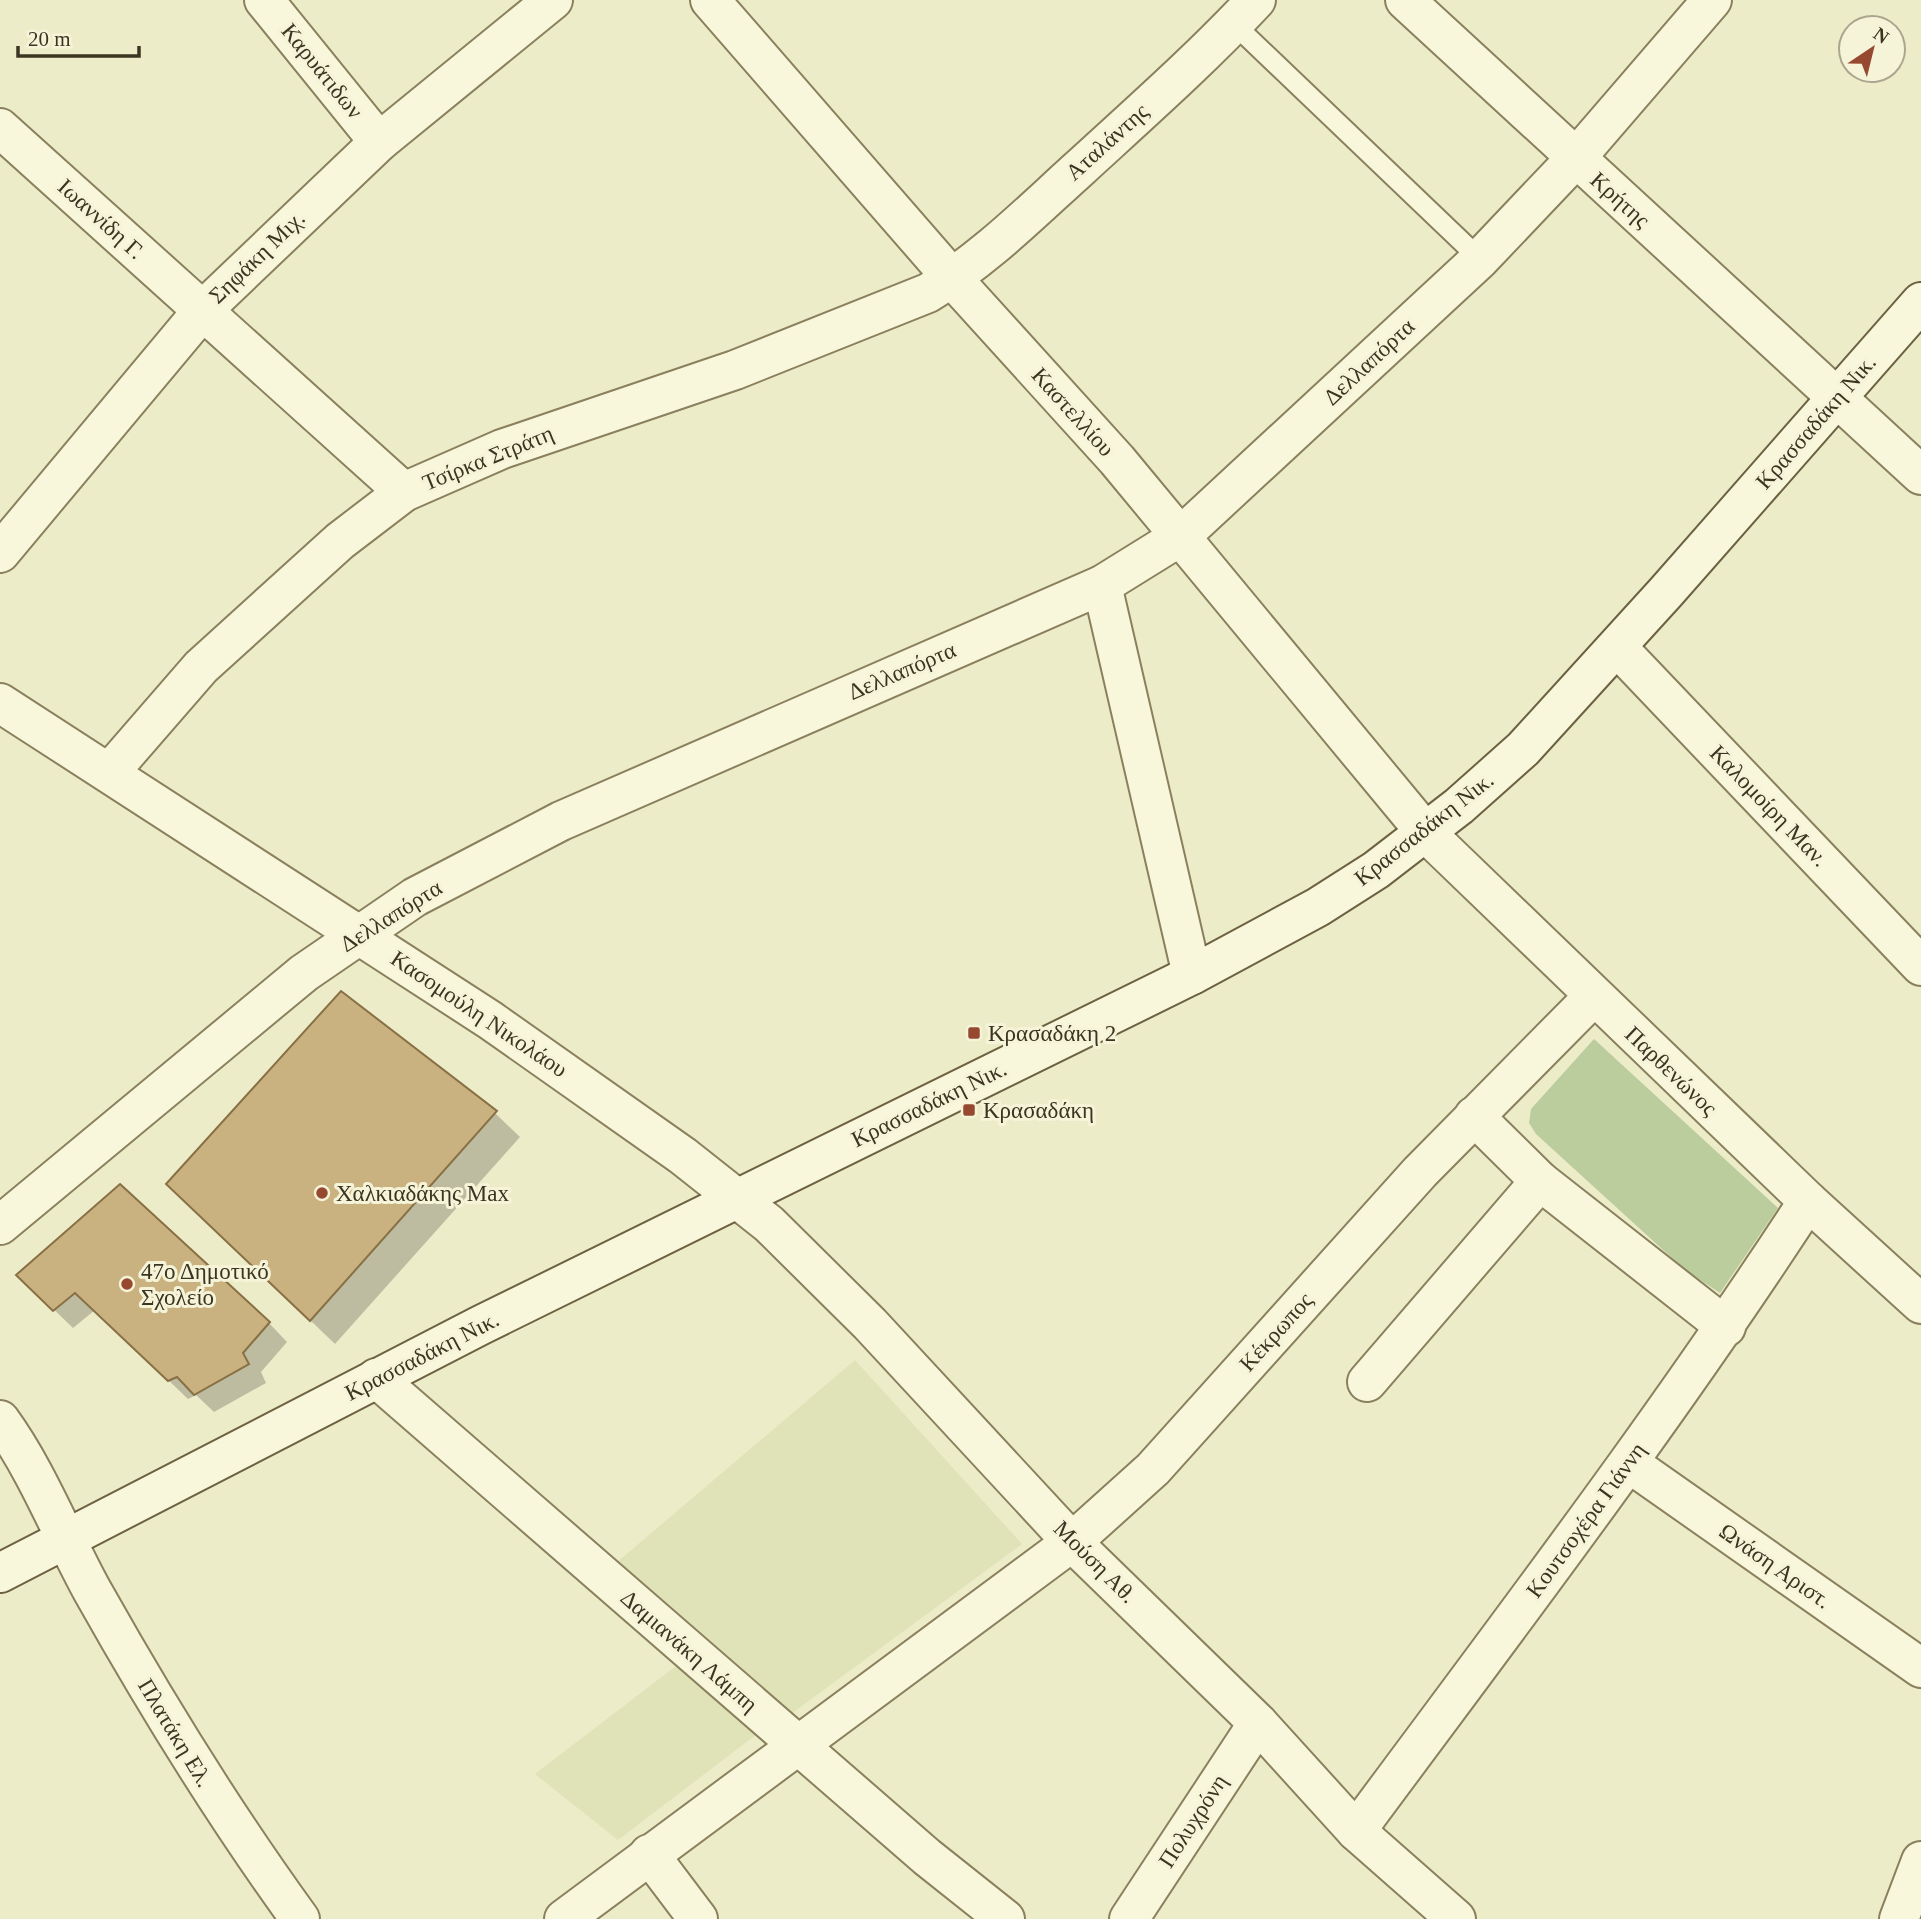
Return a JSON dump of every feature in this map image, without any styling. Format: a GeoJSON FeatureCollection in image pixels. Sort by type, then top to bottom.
{"type":"FeatureCollection","features":[{"type":"Feature","properties":{"kind":"street","name":"Καρυάτιδων"},"geometry":{"type":"LineString","coordinates":[[264,0],[379,142]]}},
{"type":"Feature","properties":{"kind":"street","name":"Σηφάκη Μιχ."},"geometry":{"type":"LineString","coordinates":[[0,553],[203,310],[379,142],[553,0]]}},
{"type":"Feature","properties":{"kind":"street","name":"Καστελλίου"},"geometry":{"type":"LineString","coordinates":[[710,0],[952,278],[1117,460],[1426,833]]}},
{"type":"Feature","properties":{"kind":"street","name":"Κρήτης"},"geometry":{"type":"LineString","coordinates":[[1405,0],[1921,475]]}},
{"type":"Feature","properties":{"kind":"street","name":"Δελλαπόρτα"},"geometry":{"type":"LineString","coordinates":[[0,1225],[256,1012],[358,934],[415,897],[561,821],[1102,584],[1181,536],[1480,259],[1575,159],[1712,0]]}},
{"type":"Feature","properties":{"kind":"street","name":"Αταλάντης"},"geometry":{"type":"LineString","coordinates":[[952,278],[1026,216],[1245,12]]}},
{"type":"Feature","properties":{"kind":"street","name":"Ιωαννίδη Γ."},"geometry":{"type":"LineString","coordinates":[[0,128],[404,492]]}},
{"type":"Feature","properties":{"kind":"street","name":"Τσίρκα Στράτη"},"geometry":{"type":"LineString","coordinates":[[109,774],[201,667],[340,541],[404,492],[502,449],[735,370],[864,321],[928,293],[952,278]]}},
{"type":"Feature","properties":{"kind":"street","name":"Κρασσαδάκη Νικ."},"geometry":{"type":"LineString","coordinates":[[0,1573],[376,1378],[1192,975],[1329,900],[1426,833],[1523,749],[1617,647],[1921,302]]}},
{"type":"Feature","properties":{"kind":"street"},"geometry":{"type":"LineString","coordinates":[[1102,584],[1192,975]]}},
{"type":"Feature","properties":{"kind":"street","name":"Καλομοίρη Μαν."},"geometry":{"type":"LineString","coordinates":[[1617,647],[1921,966]]}},
{"type":"Feature","properties":{"kind":"street","name":"Κασομούλη Νικολάου"},"geometry":{"type":"LineString","coordinates":[[0,703],[563,1070],[739,1199]]}},
{"type":"Feature","properties":{"kind":"street","name":"Παρθενώνος"},"geometry":{"type":"LineString","coordinates":[[1426,833],[1808,1201],[1921,1304]]}},
{"type":"Feature","properties":{"kind":"street","name":"Κέκρωπος"},"geometry":{"type":"LineString","coordinates":[[564,1919],[1073,1542],[1145,1477],[1360,1237],[1474,1116],[1594,996]]}},
{"type":"Feature","properties":{"kind":"street"},"geometry":{"type":"LineString","coordinates":[[1474,1116],[1539,1181],[1726,1327]]}},
{"type":"Feature","properties":{"kind":"street"},"geometry":{"type":"LineString","coordinates":[[1367,1382],[1539,1181]]}},
{"type":"Feature","properties":{"kind":"street","name":"Μούση Αθ."},"geometry":{"type":"LineString","coordinates":[[739,1199],[835,1288],[1073,1542],[1258,1723],[1356,1831],[1457,1919]]}},
{"type":"Feature","properties":{"kind":"street","name":"Κουτσοχέρα Γιάννη"},"geometry":{"type":"LineString","coordinates":[[1356,1831],[1629,1463],[1726,1327],[1808,1201]]}},
{"type":"Feature","properties":{"kind":"street","name":"Δαμιανάκη Λάμπη"},"geometry":{"type":"LineString","coordinates":[[376,1378],[796,1745],[927,1857],[1005,1919]]}},
{"type":"Feature","properties":{"kind":"street","name":"Πλατάκη Ελ."},"geometry":{"type":"LineString","coordinates":[[0,1420],[31,1470],[63,1539],[164,1718],[221,1809],[300,1919]]}},
{"type":"Feature","properties":{"kind":"street","name":"Ωνάση Αριστ."},"geometry":{"type":"LineString","coordinates":[[1629,1463],[1921,1668]]}},
{"type":"Feature","properties":{"kind":"street","name":"Πολυχρόνη"},"geometry":{"type":"LineString","coordinates":[[1129,1919],[1258,1723]]}},
{"type":"Feature","properties":{"kind":"street"},"geometry":{"type":"LineString","coordinates":[[649,1854],[698,1919]]}},
{"type":"Feature","properties":{"kind":"street"},"geometry":{"type":"LineString","coordinates":[[1899,1919],[1921,1861]]}},
{"type":"Feature","properties":{"kind":"lane"},"geometry":{"type":"LineString","coordinates":[[1245,12],[1480,259]]}},
{"type":"Feature","properties":{"kind":"green space"},"geometry":{"type":"Polygon","coordinates":[[[1594,1039],[1778,1208],[1720,1293],[1685,1270],[1536,1134],[1529,1123],[1531,1109],[1594,1039]]]}},
{"type":"Feature","properties":{"kind":"green space"},"geometry":{"type":"Polygon","coordinates":[[[855,1360],[1022,1544],[791,1714],[616,1563],[855,1360]]]}},
{"type":"Feature","properties":{"kind":"green space"},"geometry":{"type":"Polygon","coordinates":[[[676,1666],[757,1734],[618,1840],[535,1774],[676,1666]]]}},
{"type":"Feature","properties":{"kind":"building"},"geometry":{"type":"Polygon","coordinates":[[[341,991],[497,1111],[310,1321],[166,1184],[341,991]]]}},
{"type":"Feature","properties":{"kind":"building","name":"47ο Δημοτικό Σχολείο"},"geometry":{"type":"Polygon","coordinates":[[[120,1184],[270,1322],[243,1353],[249,1364],[194,1395],[177,1377],[168,1381],[75,1293],[53,1311],[16,1275],[120,1184]]]}},
{"type":"Feature","properties":{"kind":"place","name":"Κρασαδάκη 2"},"geometry":{"type":"Point","coordinates":[974,1033]}},
{"type":"Feature","properties":{"kind":"place","name":"Κρασαδάκη"},"geometry":{"type":"Point","coordinates":[969,1110]}},
{"type":"Feature","properties":{"kind":"place","name":"Χαλκιαδάκης Max"},"geometry":{"type":"Point","coordinates":[322,1193]}},
{"type":"Feature","properties":{"kind":"place","name":"47ο Δημοτικό Σχολείο"},"geometry":{"type":"Point","coordinates":[127,1284]}}]}
